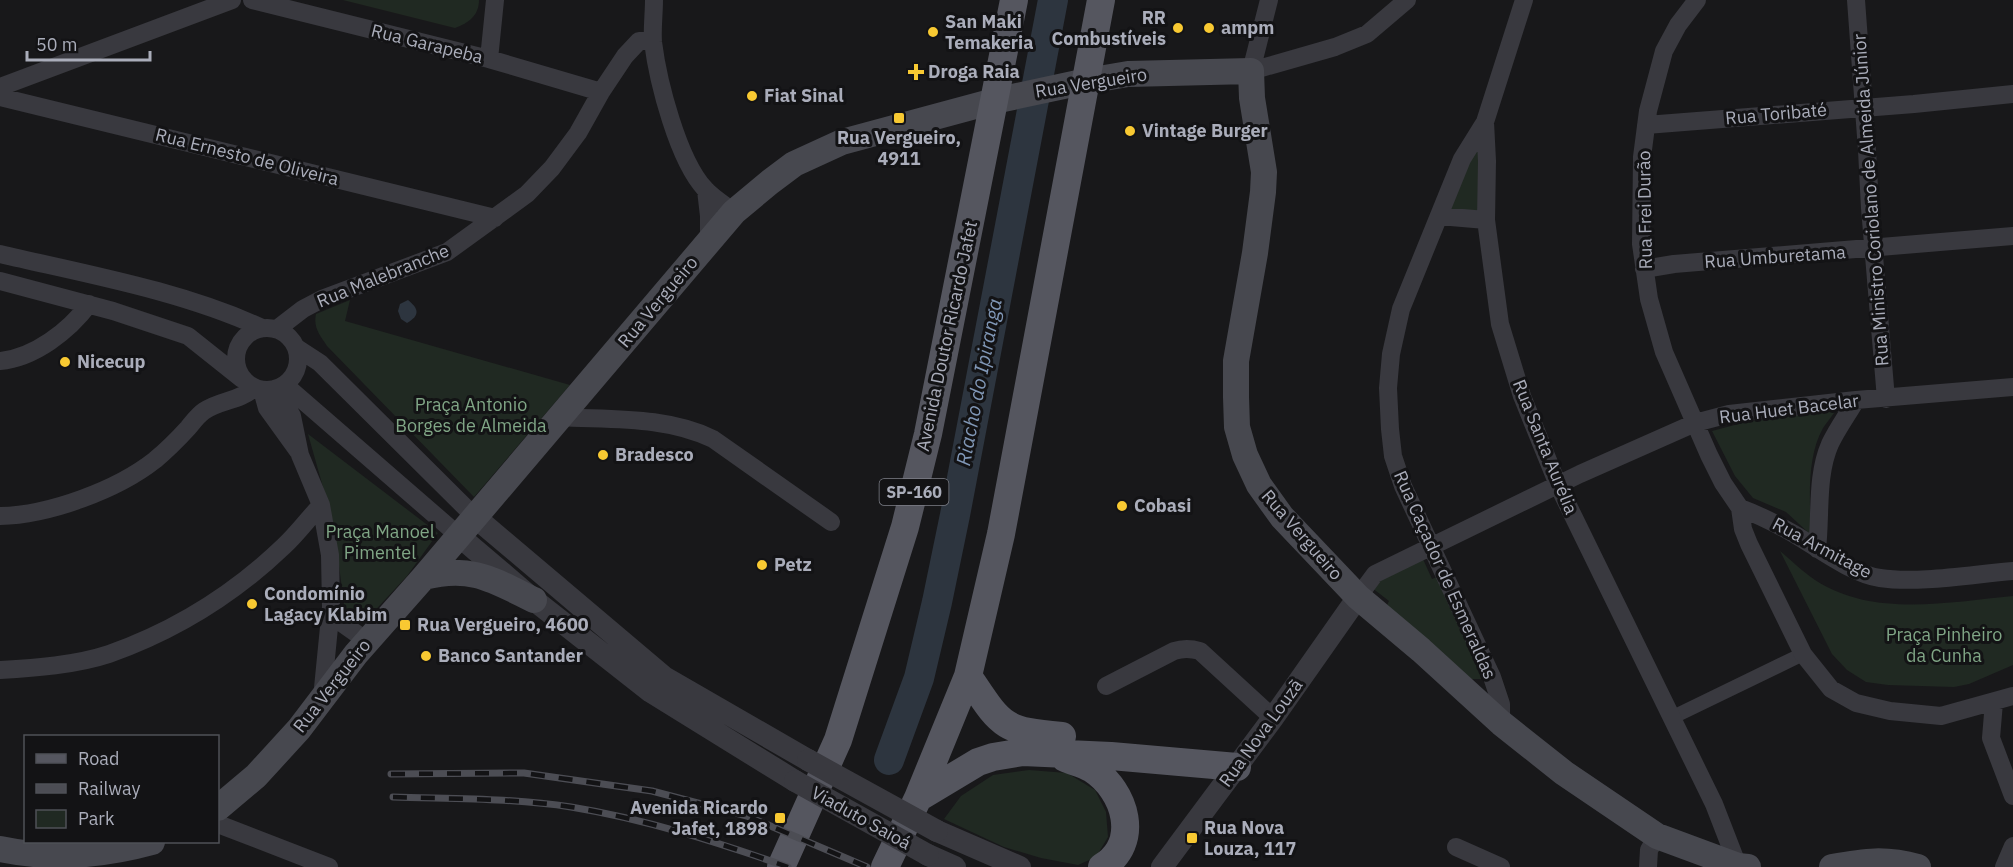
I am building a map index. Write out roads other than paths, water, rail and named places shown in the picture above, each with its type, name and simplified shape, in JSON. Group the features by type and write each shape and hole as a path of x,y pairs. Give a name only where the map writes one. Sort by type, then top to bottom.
{"main road":[{"name":"Avenida Doutor Ricardo Jafet","path":"781,867 838,740 905,527 1004,99 1014,0"},
{"path":"885,867 918,798 968,675 1000,534 1075,84 1101,0"},
{"name":"Rua Vergueiro","path":"219,807 256,776 283,748 367,641 734,212 794,164 842,142 1004,99 1075,84 1128,74 1251,71 1252,98 1264,172 1255,253 1236,361 1237,427 1245,455 1259,485 1282,517 1358,597 1501,723 1564,774 1657,836 1738,866 1748,867"},
{"path":"424,577 440,573 473,573 487,577 534,600"},
{"path":"968,675 996,717 1009,727 1022,732 1243,759"},
{"path":"918,798 961,770 985,760 1023,752 1243,759"},
{"path":"1052,753 1092,769 1117,794 1124,810 1127,831 1120,848 1111,861 1102,867"},
{"path":"12,856 84,856 148,843"},
{"path":"1832,867 1868,861 1902,865"}],"street":[{"path":"0,87 232,0"},
{"name":"Rua Garapeba","path":"252,0 489,59 601,92"},
{"path":"489,59 495,0"},
{"path":"654,0 653,41 667,107 678,139 689,168 706,190 734,212"},
{"path":"1251,71 1269,0"},
{"path":"1251,71 1335,47 1367,34 1407,0"},
{"name":"Rua Santa Aurélia","path":"1524,0 1485,122 1487,161 1485,220 1500,324 1522,396 1558,485 1713,804 1738,866"},
{"name":"Rua Frei Durão","path":"1695,423 1664,352 1649,299 1641,244 1642,157 1648,111 1664,51 1678,25 1697,0"},
{"name":"Rua Ministro Coriolano de Almeida Júnior","path":"1856,0 1886,399"},
{"name":"Rua Malebranche","path":"269,329 322,299 447,252 495,219 527,194 552,168 578,133 601,92 639,41 653,41"},
{"name":"Rua Toribaté","path":"1646,125 2013,94"},
{"name":"Rua Ernesto de Oliveira","path":"0,97 495,219"},
{"name":"Rua Caçador de Esmeraldas","path":"1485,122 1462,159 1401,309 1391,354 1388,388 1393,456 1403,486 1492,677 1501,704 1501,723"},
{"path":"706,190 710,241"},
{"path":"1439,216 1485,220"},
{"name":"Rua Umburetama","path":"1644,269 1674,264 2013,236"},
{"path":"0,254 166,295 285,333 297,348 299,356 298,368 293,378 204,411 154,460 119,483 62,506 15,516 0,516"},
{"path":"0,281 88,304 188,336 288,409 292,416 300,455 321,505 330,555 331,607 322,698"},
{"path":"0,361 10,360 39,348 68,328 88,304"},
{"path":"269,329 247,334 238,346 237,369 261,391 467,526"},
{"path":"297,348 320,363 467,526"},
{"name":"Rua Huet Bacelar","path":"1358,597 1375,574 1558,485 1695,423 1729,414 1856,400 2013,387"},
{"path":"1817,549 1821,478 1825,459 1830,443 1856,400"},
{"path":"559,417 656,422 699,432 713,439 831,522"},
{"path":"1695,423 1723,483 1740,508 1743,529 1749,544 1803,654 1831,689 1856,703 1890,711 1941,716 2013,696"},
{"path":"0,670 41,668 107,654 169,629 228,594 284,546 321,505"},
{"name":"Rua Armitage","path":"1740,508 1794,534 1849,567 1878,578 1914,580 2013,571"},
{"name":"Viaduto Saioá","path":"467,526 534,600 651,692 795,781 928,855 955,867"},
{"name":"Viaduto Saioá","path":"467,526 664,677 937,831 1020,867"},
{"name":"Rua Nova Louzã","path":"1162,867 1273,718 1358,597"},
{"path":"331,607 343,624 367,641"},
{"path":"1106,686 1174,651 1191,648 1200,651 1273,718"},
{"path":"1671,718 1803,654"},
{"path":"1994,702 1991,738 2013,796"},
{"path":"219,824 328,867"},
{"path":"1648,867 1649,850 1657,836"},
{"path":"2004,867 2013,846"},
{"path":"1456,847 1501,867"}],"waterway":[{"name":"Riacho do Ipiranga","path":"889,760 919,678 937,602 1053,0"}],"railway":[{"path":"391,774 524,773 652,791 747,816 867,867"},
{"path":"393,797 505,800 571,807 681,832 788,867"}],"place":[{"name":"RR Combustíveis","path":"1178,28"},
{"name":"ampm","path":"1209,28"},
{"name":"San Maki Temakeria","path":"933,32"},
{"name":"Droga Raia","path":"916,72"},
{"name":"Fiat Sinal","path":"752,96"},
{"name":"Rua Vergueiro, 4911","path":"899,118"},
{"name":"Vintage Burger","path":"1130,131"},
{"name":"Nicecup","path":"65,362"},
{"name":"Bradesco","path":"603,455"},
{"name":"Cobasi","path":"1122,506"},
{"name":"Petz","path":"762,565"},
{"name":"Condomínio Lagacy Klabim","path":"252,604"},
{"name":"Rua Vergueiro, 4600","path":"405,625"},
{"name":"Banco Santander","path":"426,656"},
{"name":"Avenida Ricardo Jafet, 1898","path":"780,818"},
{"name":"Rua Nova Louza, 117","path":"1192,838"}],"park label":[{"name":"Praça Antonio Borges de Almeida","path":"471,415"},
{"name":"Praça Manoel Pimentel","path":"380,542"},
{"name":"Praça Pinheiro da Cunha","path":"1944,645"}]}
